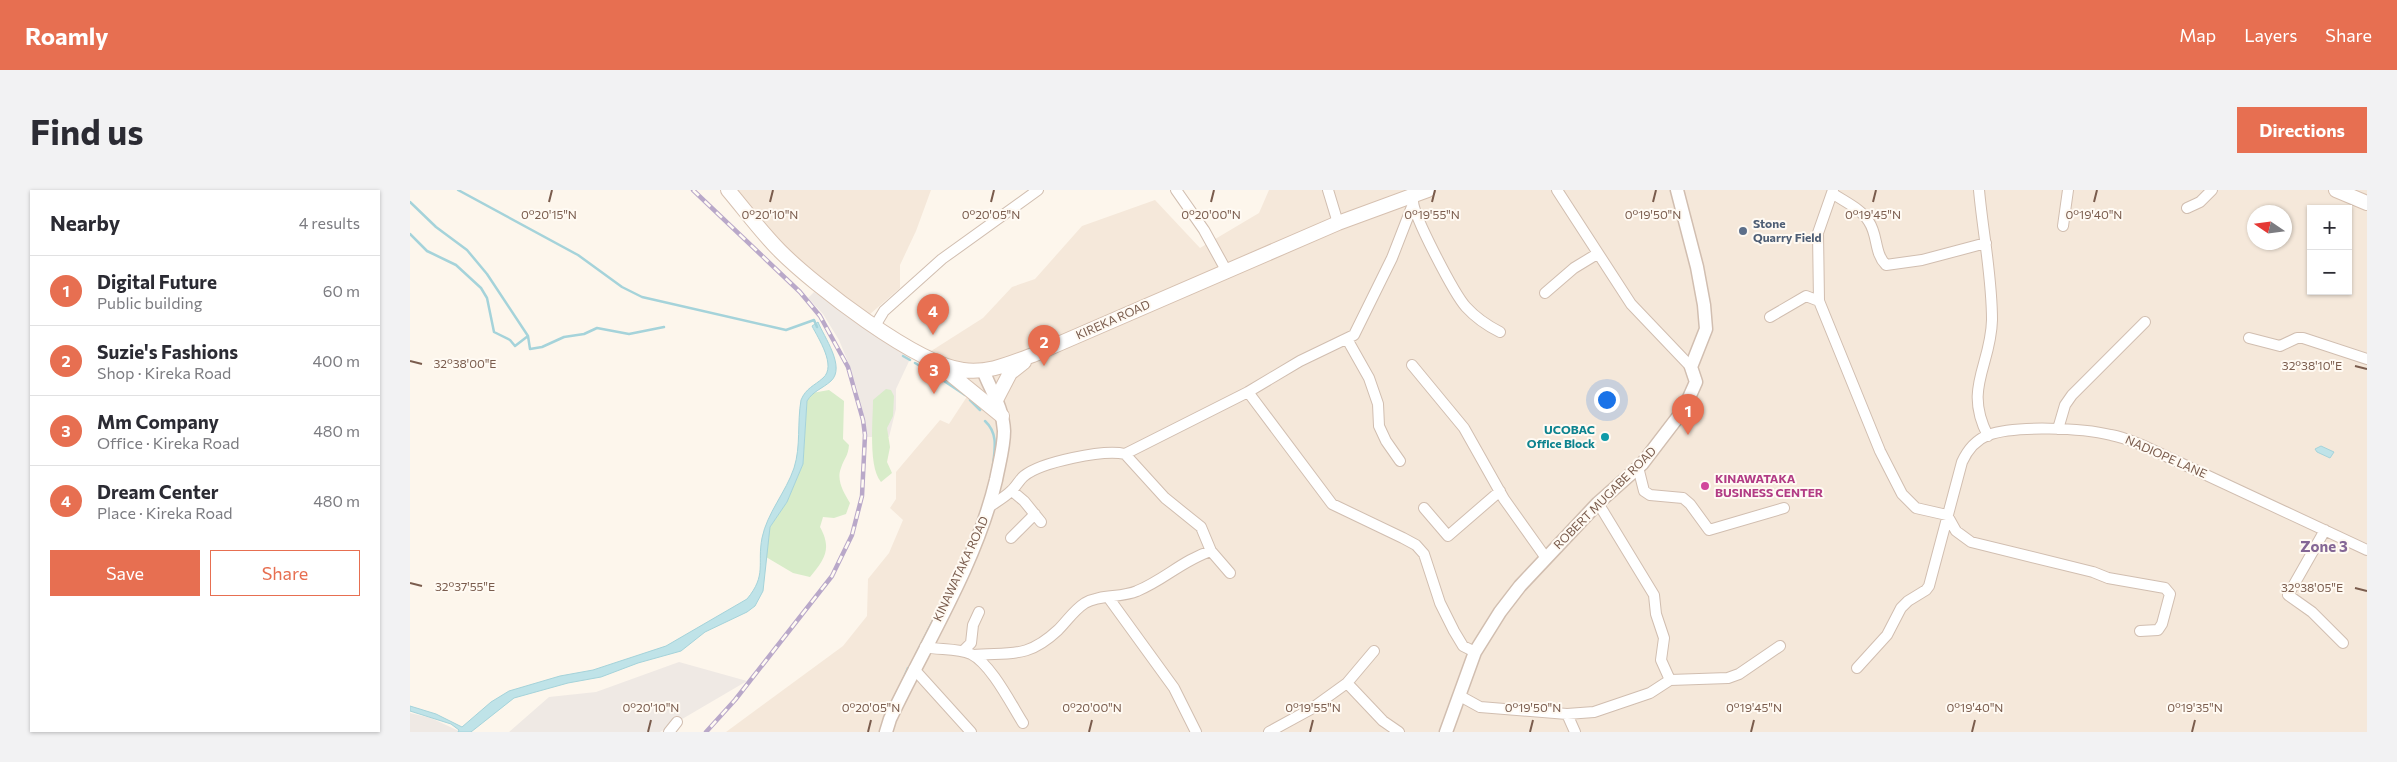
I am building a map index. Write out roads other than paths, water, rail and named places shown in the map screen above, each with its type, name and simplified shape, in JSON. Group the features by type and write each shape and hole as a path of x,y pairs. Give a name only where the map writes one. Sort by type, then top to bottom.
{"main road":[{"name":"KIREKA ROAD","path":"728,190 780,251 813,281 875,326 931,360 964,371 983,370 1033,355 1338,223 1418,196"},
{"path":"2336,190 2367,203"},
{"path":"997,398 1010,373 1033,355"},
{"path":"931,360 952,374 1002,416"}],"street":[{"path":"875,326 884,311 942,259 1038,190"},
{"path":"1176,190 1204,230 1226,270"},
{"path":"1328,190 1338,223"},
{"path":"1557,190 1631,304 1691,367"},
{"name":"ROBERT MUGABE ROAD","path":"1446,732 1475,652 1520,586 1598,503 1638,467 1684,409 1696,382 1691,367 1706,330 1704,305 1697,267 1677,190"},
{"path":"1979,190 1990,273 1992,322 1978,386 1977,402 1981,421 1988,436"},
{"path":"2063,226 2068,190"},
{"path":"2187,208 2200,202 2212,190"},
{"path":"1986,243 1922,260 1886,265 1880,260 1870,222 1832,191 1818,233 1819,301 1880,451 1902,494 1916,508 1947,515 1956,531 1970,542 2093,572 2108,578 2165,588 2170,594 2162,624 2158,630 2140,631"},
{"path":"1418,196 1420,224 1459,298 1480,320 1500,332"},
{"path":"989,507 1012,491 1024,476 1047,465 1108,453 1125,454 1248,392 1300,361 1354,335 1392,258 1418,196"},
{"path":"1545,293 1574,268 1598,254"},
{"path":"1770,317 1806,296 1819,301"},
{"path":"2058,429 2064,405 2072,395 2145,322"},
{"path":"2250,338 2280,346 2297,338 2303,338 2367,359"},
{"path":"1346,339 1369,378 1378,404 1379,426 1386,442 1400,461"},
{"path":"1412,365 1464,428 1500,492 1546,558"},
{"name":"KINAWATAKA ROAD","path":"886,732 914,669 966,565 989,507 1002,454 1004,432 997,398 983,370"},
{"path":"1248,392 1332,504 1416,545 1424,554 1440,603 1454,631 1463,646 1475,652"},
{"name":"NADIOPE LANE","path":"1857,668 1887,635 1901,608 1929,586 1965,454 1988,436 2019,431 2058,429 2112,435 2144,446 2367,550"},
{"path":"1125,454 1165,498 1202,527 1211,551 1230,572"},
{"path":"1638,467 1644,491 1650,495 1683,498 1690,504 1709,530 1784,508"},
{"path":"1011,538 1038,518 1012,491"},
{"path":"1424,508 1448,536 1500,492"},
{"path":"1598,503 1654,595 1656,614 1664,638 1661,660 1670,680"},
{"path":"2325,530 2288,595 2312,612 2343,643"},
{"path":"925,647 968,653 1028,651 1049,637 1078,608 1093,600 1136,592 1157,582 1192,557 1211,551"},
{"path":"1108,597 1174,688 1196,732"},
{"path":"968,653 973,625 980,612"},
{"path":"1460,696 1480,707 1568,714 1594,712 1623,704 1650,693 1670,680 1728,678 1740,674 1780,646"},
{"path":"1269,732 1311,709 1347,683 1374,651"},
{"path":"968,653 991,674 1023,723"},
{"path":"914,669 971,732"},
{"path":"1347,683 1382,721 1399,732"},
{"path":"1568,714 1575,732"},
{"path":"669,732 677,722"}],"water":[{"path":"818,322 835,360 835,375 831,381 815,392 807,401 803,464 787,502 770,527 763,591 755,606 747,612 705,632 681,651 638,663 601,677 568,683 514,698 471,732 458,732 459,730 451,724 410,711 410,706 436,714 462,727 491,702 509,691 560,676 593,670 666,646 747,599 753,591 759,576 764,529 794,468 801,400 808,390 827,373 828,366 825,352 812,326"},
{"path":"2321,446 2334,452 2330,458 2317,452 2315,449"}],"waterway":[{"path":"458,190 578,255 622,287 642,297 786,330 814,320 817,327"},
{"path":"410,202 436,227 467,250 487,274 528,336 530,349 542,347 564,337 584,334 597,328 629,334 664,327"},
{"path":"410,234 427,251 456,265 481,288 487,298 494,332 510,340 515,346 528,336"},
{"path":"903,356 910,360"},
{"path":"915,363 925,369"},
{"path":"929,371 965,395"},
{"path":"970,400 980,410"},
{"path":"985,421 994,436 993,465"},
{"path":"916,654 947,593"},
{"path":"903,680 908,668"}],"railway":[{"path":"693,190 800,292 820,316 848,367 863,420 865,435 862,496 852,535 832,576 735,700 706,732"}],"place":[{"name":"Stone Quarry Field","path":"1743,231"},
{"name":"Dream Center","path":"933,335"},
{"name":"Suzie's Fashions","path":"1044,366"},
{"name":"Mm Company","path":"934,394"},
{"name":"Digital Future","path":"1688,435"},
{"name":"UCOBAC Office Block","path":"1605,437"},
{"name":"KINAWATAKA BUSINESS CENTER","path":"1705,486"}],"district":[{"name":"Zone 3","path":"2324,547"}]}
